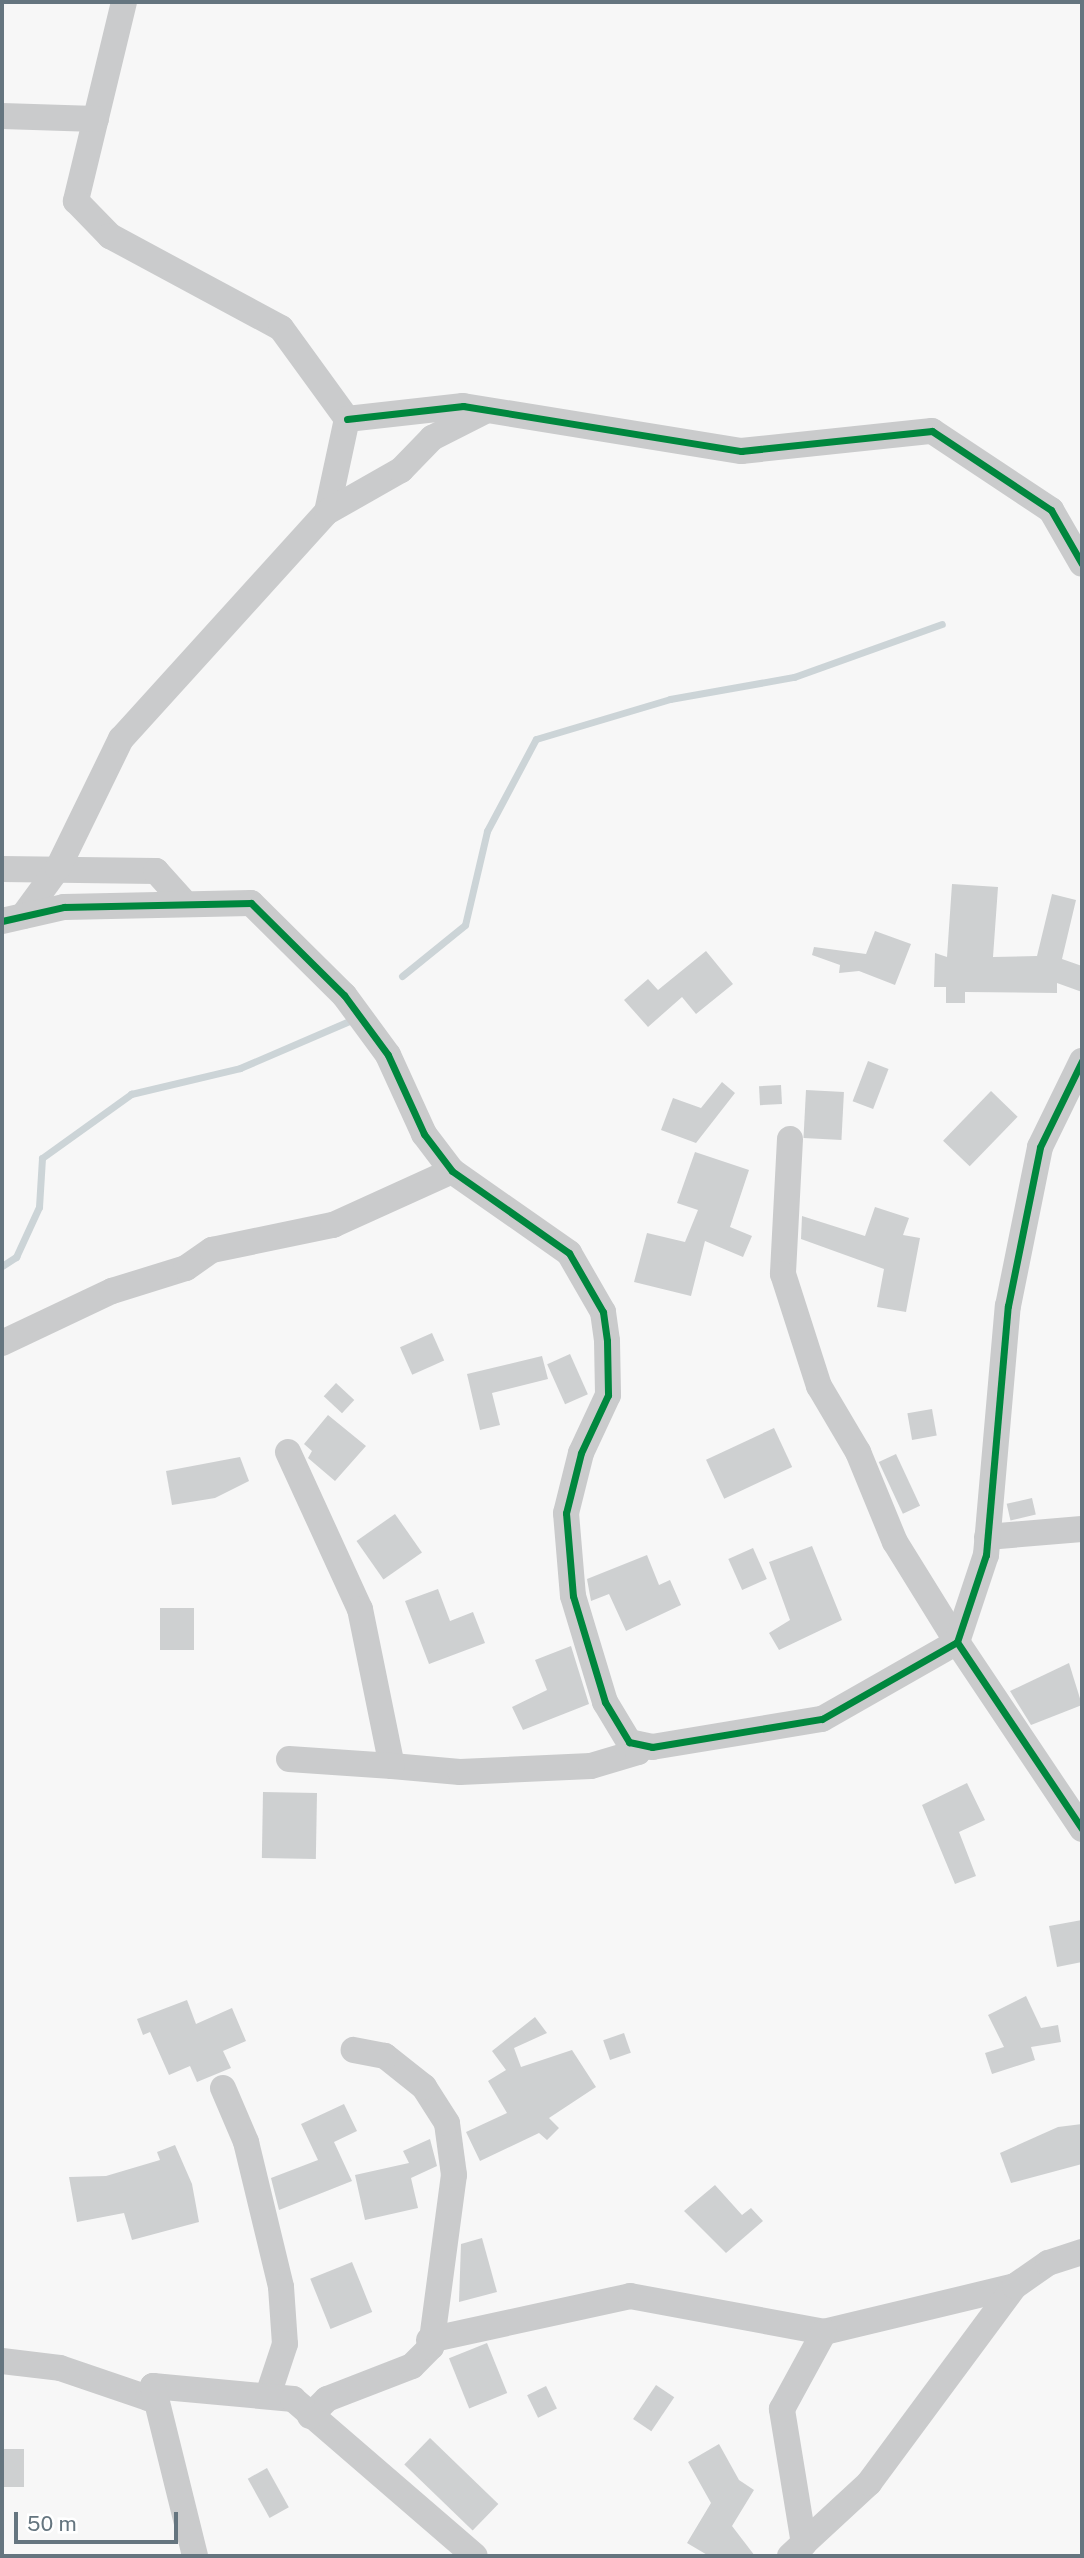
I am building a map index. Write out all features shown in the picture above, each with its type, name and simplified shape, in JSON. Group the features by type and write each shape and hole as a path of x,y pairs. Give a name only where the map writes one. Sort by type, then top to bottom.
{"street":[{"path":"124,2 76,201 110,236 281,328 347,419 327,512"},
{"path":"2,116 96,118"},
{"path":"347,419 463,406 483,412 741,451 932,431 1051,510 1082,564"},
{"path":"12,918 58,868 121,739 327,512 401,470 432,438 483,412"},
{"path":"2,869 156,871 182,900"},
{"path":"12,918 64,907 182,900 251,903 344,995 388,1055 424,1134 453,1171 569,1253 603,1312 608,1395 580,1453 566,1513 573,1596 605,1702 615,1724 637,1745 638,1752 591,1766 460,1772 289,1759"},
{"path":"637,1745 822,1719 957,1642 987,1537 1011,1293 1040,1147 1082,1060"},
{"path":"790,1139 783,1274 815,1373 858,1452 895,1542 957,1642 1082,1829"},
{"path":"2,1343 112,1291 186,1268 212,1250 333,1225 453,1171"},
{"path":"288,1451 360,1609 391,1766"},
{"path":"987,1537 1082,1529"},
{"path":"310,2416 327,2399 412,2366 431,2347 429,2340 454,2175 447,2123 424,2087 385,2056 354,2050"},
{"path":"223,2088 246,2142 281,2287 285,2344 270,2392"},
{"path":"797,2550 869,2483 1016,2286 1048,2263 1082,2252"},
{"path":"429,2340 630,2296 824,2332 1016,2286"},
{"path":"797,2550 782,2409 824,2332"},
{"path":"2,2361 60,2368 148,2398 153,2386"},
{"path":"153,2386 233,2396 270,2392 293,2399 475,2556"},
{"path":"153,2386 195,2556"}],"building":[{"path":"952,884 998,887 993,957 1037,956 1052,894 1076,900 1062,959 1082,966 1082,992 1057,983 1057,993 965,992 965,1003 946,1003 946,987 934,987 935,953 947,957"},
{"path":"875,931 911,944 895,985 859,971 839,973 840,965 812,955 814,947 866,954"},
{"path":"706,951 733,984 696,1014 682,997 648,1027 624,1000 648,979 658,990"},
{"path":"868,1061 889,1069 873,1109 853,1101"},
{"path":"722,1082 735,1093 696,1143 661,1130 673,1098 701,1108"},
{"path":"781,1085 782,1104 760,1105 759,1086"},
{"path":"806,1090 844,1092 841,1140 803,1138"},
{"path":"991,1091 1018,1117 970,1166 943,1141"},
{"path":"695,1152 749,1170 730,1227 752,1236 743,1257 705,1241 691,1296 634,1282 647,1233 685,1242 698,1210 677,1203"},
{"path":"875,1207 909,1218 903,1235 920,1238 906,1312 877,1307 884,1269 801,1239 802,1216 865,1236"},
{"path":"432,1333 444,1360 412,1375 400,1347"},
{"path":"570,1354 588,1394 565,1404 547,1364"},
{"path":"542,1356 548,1379 492,1393 500,1425 480,1430 467,1374"},
{"path":"336,1383 354,1400 342,1413 324,1396"},
{"path":"932,1409 937,1436 912,1440 907,1413"},
{"path":"328,1415 366,1446 335,1481 308,1458 312,1451 304,1444"},
{"path":"774,1428 792,1467 724,1499 706,1460"},
{"path":"896,1454 920,1506 903,1514 879,1462"},
{"path":"240,1457 249,1481 215,1498 172,1505 166,1471"},
{"path":"1032,1498 1036,1515 1010,1520 1007,1504"},
{"path":"395,1514 422,1553 383,1579 356,1541"},
{"path":"812,1546 842,1620 779,1650 769,1633 790,1620 769,1562"},
{"path":"753,1548 767,1579 742,1590 728,1559"},
{"path":"647,1555 659,1585 670,1580 681,1605 626,1631 609,1594 591,1601 587,1579"},
{"path":"438,1589 450,1621 473,1612 485,1643 429,1664 405,1601"},
{"path":"160,1608 194,1608 194,1650 160,1650"},
{"path":"571,1646 589,1704 523,1730 512,1707 547,1690 535,1660"},
{"path":"1069,1663 1082,1705 1031,1725 1010,1691"},
{"path":"967,1783 985,1820 959,1832 976,1876 955,1884 922,1805"},
{"path":"263,1792 317,1793 316,1859 262,1858"},
{"path":"1082,1920 1082,1962 1057,1967 1049,1926"},
{"path":"1026,1996 1041,2028 1058,2025 1061,2042 1031,2047 1035,2060 992,2074 985,2053 1004,2047 988,2015"},
{"path":"187,2000 196,2024 232,2008 246,2041 223,2051 231,2068 197,2082 190,2066 169,2075 150,2032 143,2035 137,2019"},
{"path":"535,2017 547,2033 514,2048 521,2067 572,2050 596,2087 549,2118 559,2128 547,2140 539,2133 480,2161 466,2132 507,2113 488,2081 506,2070 492,2051"},
{"path":"624,2033 631,2053 610,2060 603,2040"},
{"path":"344,2104 357,2131 334,2142 352,2181 279,2210 271,2178 318,2160 301,2124"},
{"path":"1082,2124 1082,2164 1011,2183 1000,2153 1058,2127"},
{"path":"430,2139 437,2166 411,2178 418,2208 365,2220 355,2175 409,2163 403,2151"},
{"path":"175,2145 192,2184 199,2222 132,2240 124,2213 77,2222 69,2177 106,2176 160,2160 157,2152"},
{"path":"715,2185 742,2215 751,2208 763,2221 726,2253 684,2211"},
{"path":"482,2238 497,2292 459,2302 461,2244"},
{"path":"352,2262 372,2312 331,2329 310,2279"},
{"path":"487,2343 507,2393 469,2408 449,2358"},
{"path":"656,2385 674,2397 651,2431 633,2419"},
{"path":"546,2386 557,2408 538,2418 527,2395"},
{"path":"430,2438 498,2504 473,2531 404,2465"},
{"path":"719,2444 739,2480 754,2490 732,2526 755,2556 709,2556 687,2543 711,2503 688,2462"},
{"path":"2,2449 24,2449 24,2487 2,2487"},
{"path":"267,2468 289,2507 270,2518 248,2479"}],"waterway":[{"path":"402,976 465,925 487,831 536,739 670,699 794,677 942,624"},
{"path":"2,1266 16,1257 39,1207 42,1158 131,1094 240,1068 356,1018"}],"cycle path":[{"path":"347,419 463,406 741,451 932,431 1051,510 1082,564"},
{"path":"2,921 64,907 251,903 344,995 388,1055 424,1134 452,1171 569,1253 603,1312 607,1341 608,1395 581,1453 566,1513 573,1596 605,1702 629,1742 652,1747 822,1719 957,1642 1082,1829"},
{"path":"957,1642 986,1555 1008,1306 1040,1147 1082,1061"}]}
